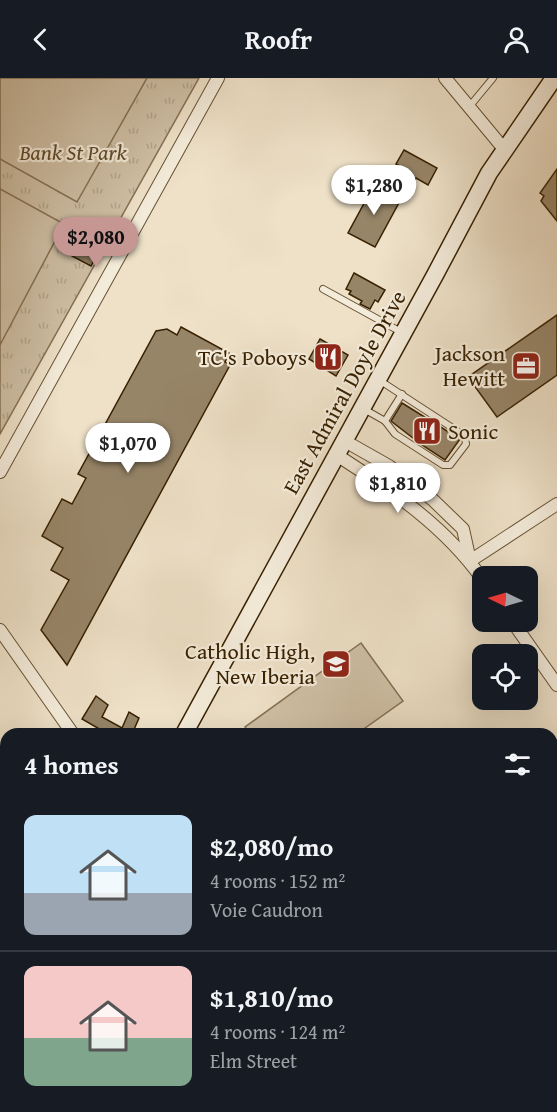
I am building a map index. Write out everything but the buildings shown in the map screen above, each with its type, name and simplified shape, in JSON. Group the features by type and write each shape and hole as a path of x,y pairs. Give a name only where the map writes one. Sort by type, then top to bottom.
{"main road":[{"name":"East Admiral Doyle Drive","path":"187,728 403,333 465,214 504,148 554,78"}],"street":[{"path":"0,472 218,78"},
{"path":"445,78 504,148"},
{"path":"339,447 389,466 433,500 463,529 470,561"},
{"path":"339,447 385,486 418,510 473,566"},
{"path":"470,561 557,504"},
{"path":"0,630 69,728"},
{"path":"520,632 557,685"}],"lane":[{"path":"469,106 491,80 483,78"},
{"path":"323,289 403,333"},
{"path":"361,407 385,421 395,434 443,465 450,465 466,444 465,436 377,379"},
{"path":"385,421 402,394"}],"green space":[{"name":"Bank St Park","path":"0,78 199,78 0,434"},
{"path":"0,78 147,78 77,202 0,159"},
{"path":"0,189 64,224 0,345"},
{"path":"361,643 403,701 365,728 245,727"}],"place":[{"name":"TC's Poboys","path":"328,357"},
{"name":"Jackson Hewitt","path":"526,366"},
{"name":"Sonic","path":"427,431"},
{"name":"Catholic High, New Iberia","path":"336,664"}]}
